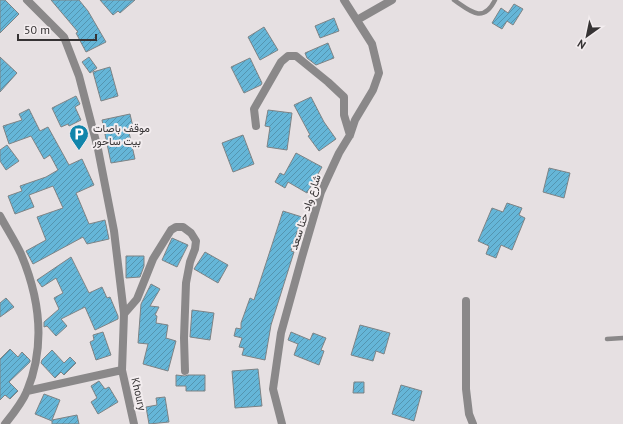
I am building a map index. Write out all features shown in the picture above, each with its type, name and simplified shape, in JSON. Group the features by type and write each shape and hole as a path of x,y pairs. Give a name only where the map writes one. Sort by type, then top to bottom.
{"street":[{"name":"Khoury","path":"27,0 64,37 79,76 98,149 113,224 124,314 122,370 134,424"},
{"name":"شارع واد حنا سعد","path":"282,424 273,389 281,333 321,192 339,152 350,135 355,120 374,90 379,73 372,44 344,0"},
{"path":"357,20 392,0"},
{"path":"256,126 254,109 281,62 288,56 296,56 344,97 344,115 350,135"},
{"path":"0,216 20,253 30,279 37,303 39,341 36,363 27,391 5,424"},
{"path":"124,314 137,299 153,259 170,230 176,227 183,227 191,233 196,241 186,283 184,338 185,372"},
{"path":"466,301 466,389 469,414 473,424"},
{"path":"27,391 122,370"}],"lane":[{"path":"454,0 471,12 479,15 487,12 495,0"},
{"path":"607,339 618,340 623,338"}],"building":[{"path":"0,0 5,0 19,14 0,33"},
{"path":"51,0 79,0 88,11 106,42 86,52 76,33 78,32"},
{"path":"100,0 135,0 120,13 118,11 113,15"},
{"path":"514,4 523,9 513,25 507,21 502,29 492,23 501,8 508,13"},
{"path":"334,18 339,31 320,38 315,26"},
{"path":"264,27 278,50 260,60 248,37"},
{"path":"328,43 334,58 316,65 307,58 305,53"},
{"path":"0,57 17,73 0,92"},
{"path":"89,57 97,68 90,73 82,62"},
{"path":"250,58 262,83 261,85 244,93 231,67"},
{"path":"110,67 118,96 101,101 93,72"},
{"path":"76,96 80,104 75,107 81,120 69,126 68,124 61,127 52,108"},
{"path":"311,97 324,122 336,139 319,151 308,136 310,135 294,105"},
{"path":"29,109 40,131 48,127 69,165 82,159 94,185 76,193 89,224 105,220 109,239 87,244 83,237 33,264 26,251 46,240 37,217 63,208 53,186 29,195 34,207 15,214 8,196 22,191 20,186 46,177 58,170 50,155 44,159 31,136 9,144 3,126 22,120 19,114"},
{"path":"268,110 292,113 287,150 267,147 270,127 265,126"},
{"path":"130,114 133,127 128,128 135,159 111,163 102,120"},
{"path":"243,135 254,164 233,172 222,143"},
{"path":"7,145 19,161 6,170 0,161 0,150"},
{"path":"296,153 322,167 307,193 288,182 285,188 275,182 280,173 284,175"},
{"path":"549,168 570,173 564,198 543,192"},
{"path":"507,203 522,208 519,215 525,218 512,250 501,245 496,258 486,254 489,246 478,241 492,208 503,212"},
{"path":"283,211 302,217 291,251 294,252 271,325 265,360 242,355 244,348 239,347 242,338 234,336 236,328 241,329 241,323 250,298 254,300"},
{"path":"172,238 188,245 177,267 162,260"},
{"path":"205,252 228,265 218,283 194,269"},
{"path":"126,256 144,256 144,266 140,277 126,278"},
{"path":"71,257 89,293 102,287 107,298 110,297 118,319 95,330 85,307 61,319 67,326 56,336 47,326 44,327 44,322 59,309 54,298 63,293 56,278 42,287 37,280"},
{"path":"151,284 160,289 150,306 159,307 155,315 157,316 156,323 168,325 166,338 176,341 168,371 143,364 148,344 138,343 141,304"},
{"path":"6,298 14,307 0,317 0,303"},
{"path":"192,310 214,313 210,340 190,337"},
{"path":"360,325 390,333 384,354 376,351 373,361 351,355"},
{"path":"103,332 111,355 96,360 90,342 94,340 93,335"},
{"path":"291,332 310,340 313,333 326,338 321,350 324,351 319,365 294,355 298,344 288,340"},
{"path":"10,349 18,357 22,352 30,360 30,362 9,382 18,391 10,399 5,395 0,400 0,359"},
{"path":"52,350 64,363 70,357 76,363 64,375 61,372 55,378 41,363"},
{"path":"258,369 262,406 235,408 232,371"},
{"path":"176,375 205,375 205,391 186,391 186,386 176,386"},
{"path":"99,381 105,389 109,387 118,402 98,414 91,402 97,398 91,386"},
{"path":"354,382 364,382 364,393 353,393"},
{"path":"401,385 422,391 414,421 392,414"},
{"path":"44,394 60,400 52,420 77,415 79,424 52,424 52,421 35,414"},
{"path":"165,397 169,422 149,424 146,407 157,405 156,398"}],"place":[{"name":"موقف باصات بيت ساحور","path":"79,151"}]}
